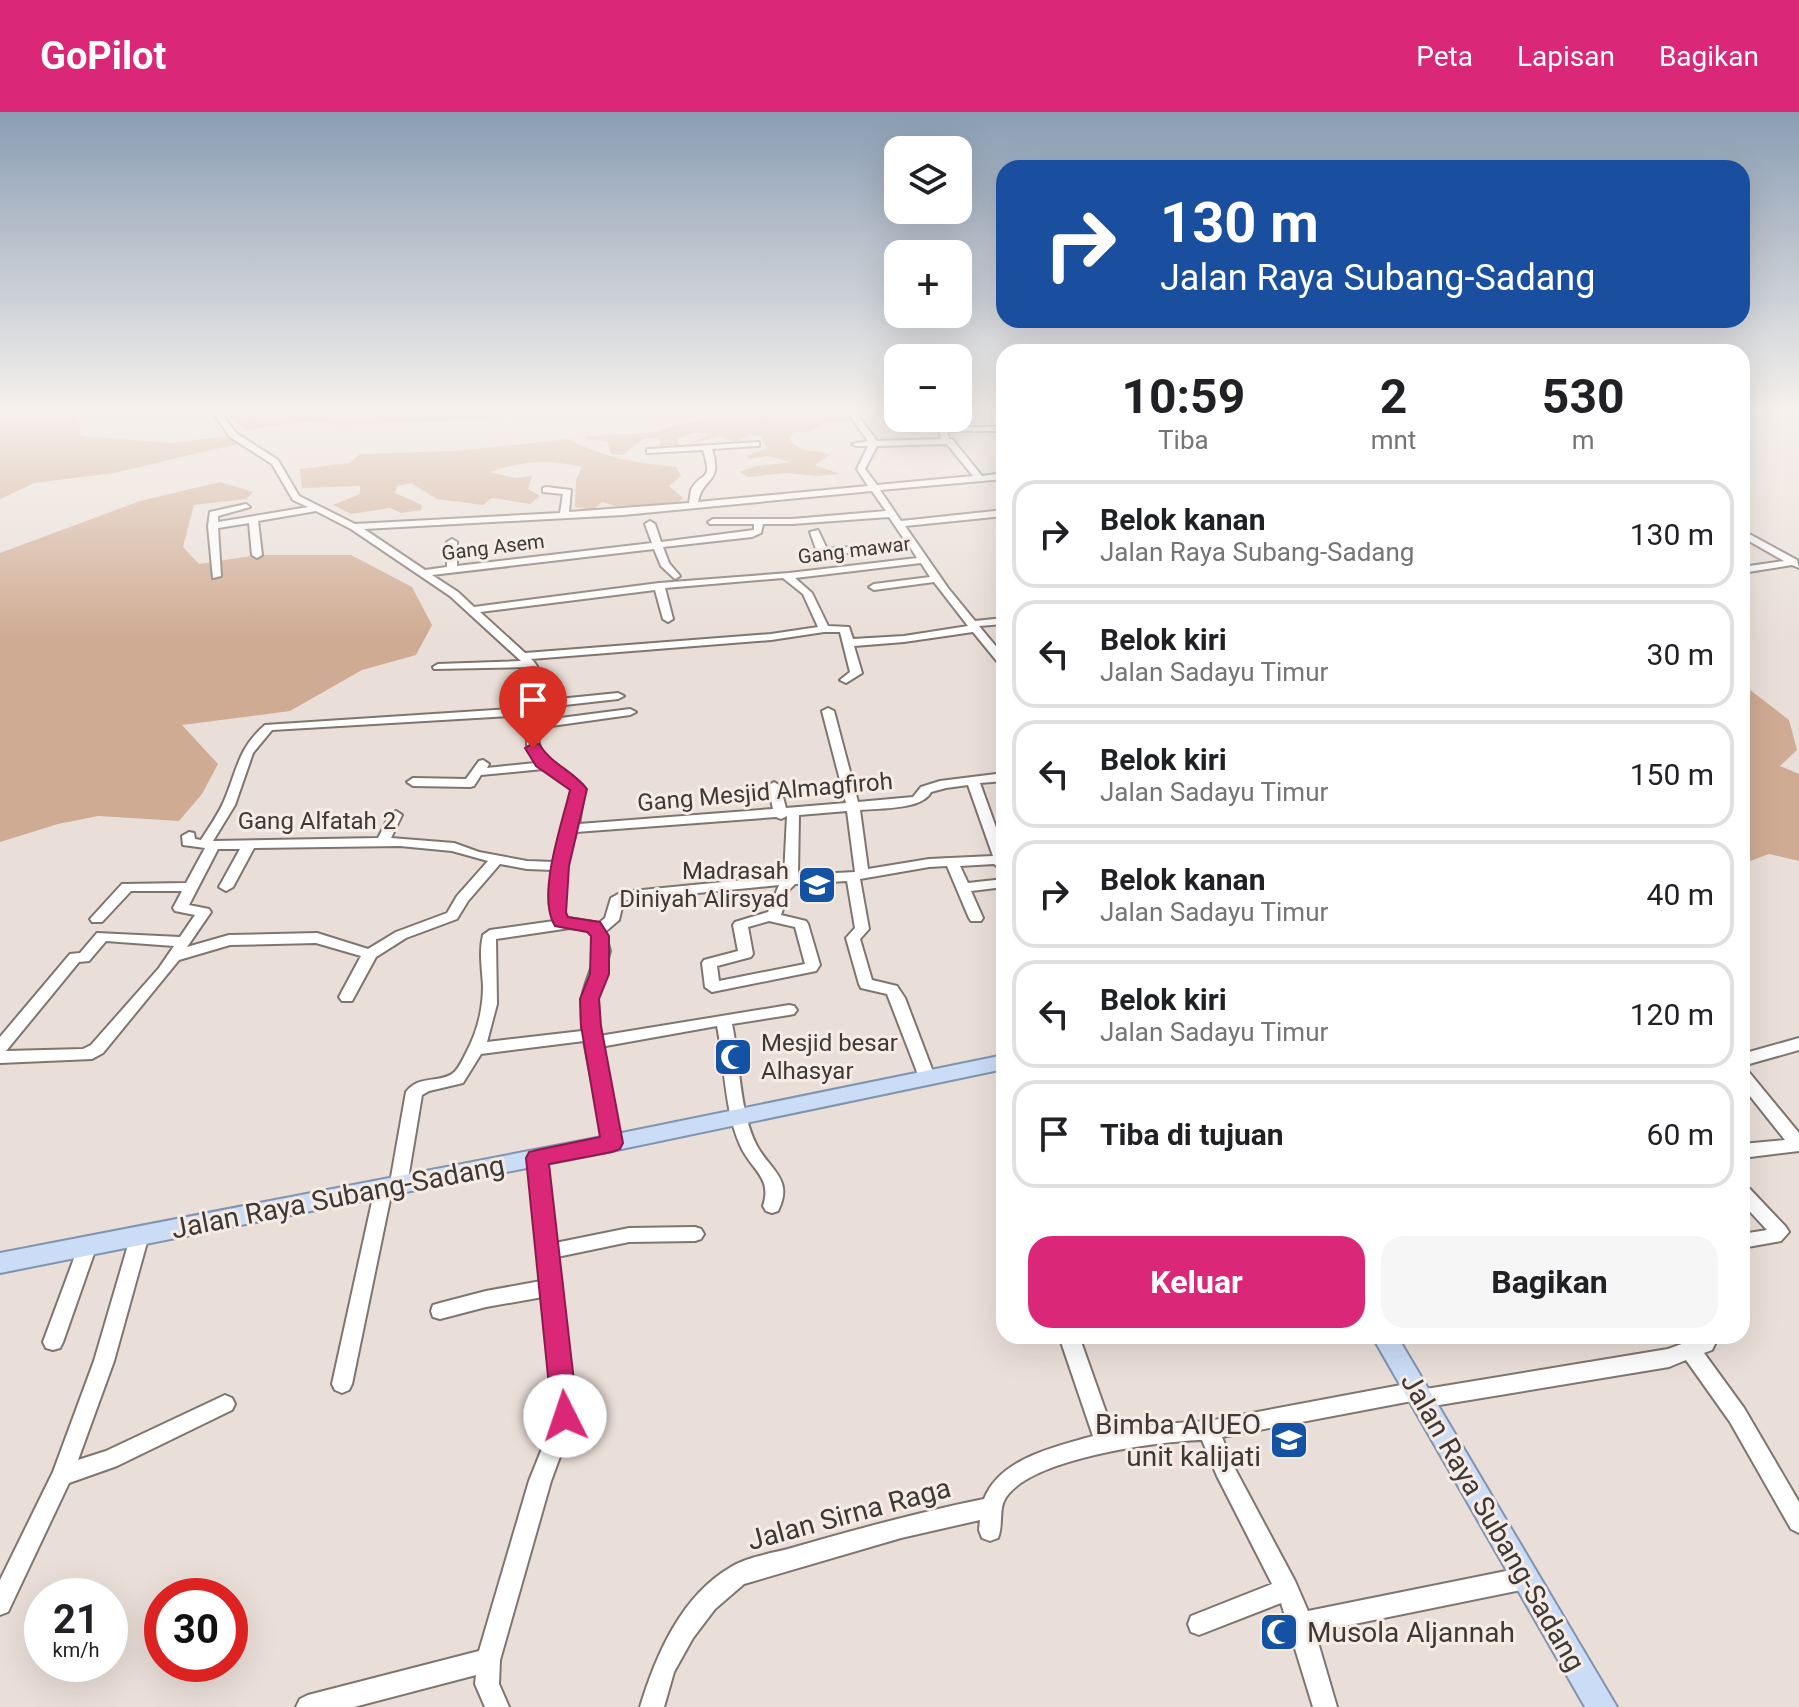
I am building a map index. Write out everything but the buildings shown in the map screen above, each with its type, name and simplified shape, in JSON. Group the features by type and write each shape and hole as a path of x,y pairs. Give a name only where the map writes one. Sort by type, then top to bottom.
{"main road":[{"name":"Jalan Raya Subang-Sadang","path":"0,1263 612,1143 996,1064"},
{"name":"Jalan Raya Subang-Sadang","path":"1389,1344 1526,1578 1596,1706"}],"street":[{"path":"289,487 314,509 354,527 475,610 535,670 533,748 537,757 578,786 579,795 561,866 557,913 558,919 566,924"},
{"path":"693,505 698,487"},
{"path":"354,527 564,515 888,487"},
{"path":"874,489 936,579 996,653"},
{"path":"546,490 568,492 564,515"},
{"path":"216,576 213,514 246,507"},
{"path":"213,526 314,509"},
{"name":"Gang Asem","path":"424,573 752,534 758,531 759,521 792,522 841,515 890,514"},
{"path":"897,524 996,514"},
{"path":"253,520 257,555"},
{"path":"713,522 759,521"},
{"path":"650,524 664,564 675,576"},
{"path":"815,532 825,552 911,544"},
{"path":"1750,538 1796,564"},
{"path":"452,542 452,569"},
{"name":"Gang mawar","path":"475,610 659,586 789,576 922,560"},
{"path":"1750,569 1796,564"},
{"path":"789,576 807,593 824,629"},
{"path":"874,587 936,579"},
{"path":"659,586 668,619"},
{"path":"848,643 904,639 996,622"},
{"path":"438,667 845,629 856,673 846,680"},
{"path":"189,836 188,842 209,844 231,800 242,759 259,735 269,727 533,708 618,696"},
{"path":"828,711 853,807 862,929 853,938 863,980 869,987 892,990 927,1077"},
{"path":"532,725 630,712"},
{"path":"413,782 468,783 473,781 481,768 547,765"},
{"name":"Gang Mesjid Almagfiroh","path":"570,829 646,825 736,815 787,814 917,800 930,787 996,778"},
{"path":"973,780 996,846"},
{"path":"770,917 801,924 813,965 811,968 712,987 710,962 747,953 740,925 770,917 777,911 779,897 791,880 787,814 774,786"},
{"path":"383,841 396,815"},
{"name":"Gang Alfatah 2","path":"191,887 209,844 383,841 454,847 496,860 561,866"},
{"path":"226,887 250,843"},
{"path":"347,997 370,954 401,935 452,916 462,899 496,860"},
{"path":"598,931 612,920 616,901 622,896 858,875 952,862 996,863"},
{"path":"952,862 976,918"},
{"path":"963,888 996,884"},
{"path":"0,1057 50,1057 93,1052 175,956 204,912 180,908 191,887 127,887 97,919"},
{"path":"342,1384 414,1092 425,1086 457,1079 477,1049 490,992 487,956 490,935 566,924 593,926 598,931 600,965 590,999 593,1039 612,1143"},
{"path":"0,1048 75,957 84,958 102,936 184,942"},
{"path":"175,956 229,940 317,938 370,954"},
{"path":"477,1049 593,1039 789,1010"},
{"path":"724,1020 748,1145 774,1180 777,1196 772,1206"},
{"path":"1750,1055 1799,1044"},
{"path":"1750,1085 1799,1145 1750,1150"},
{"path":"497,1707 487,1684 488,1660 540,1481 565,1416 537,1158"},
{"path":"1750,1200 1780,1232 1775,1236 1750,1240"},
{"path":"547,1252 629,1235 695,1234"},
{"path":"0,1604 62,1475 104,1361 140,1235"},
{"path":"53,1342 88,1245"},
{"path":"440,1311 553,1287"},
{"path":"1072,1344 1106,1443"},
{"name":"Jalan Sirna Raga","path":"652,1707 664,1667 685,1630 707,1601 738,1575 901,1527 991,1519 996,1493 1009,1480 1051,1458 1106,1443 1209,1430 1669,1358 1692,1344"},
{"path":"1695,1344 1799,1522"},
{"path":"62,1475 110,1459 225,1404"},
{"path":"1209,1430 1224,1469 1287,1589 1325,1707"},
{"path":"1302,1629 1526,1578"},
{"path":"1199,1624 1287,1589"},
{"path":"308,1707 488,1660"}],"shaded area":[{"path":"0,487 25,487 0,499"},
{"path":"197,487 238,487 253,492 246,499 194,505 183,547 199,564 257,555 351,555 412,587 432,625 416,655 362,670 290,711 182,725 218,764 202,794 179,821 98,816 58,824 0,842 0,553 140,501"},
{"path":"360,487 397,487 395,493 422,505 421,510 401,513 390,508 351,514 333,505 360,494"},
{"path":"418,487 528,487 540,496 530,504 492,498 483,505 437,499"},
{"path":"576,487 671,487 683,498 677,504 615,506 602,502 593,510 575,507"},
{"path":"1750,690 1789,720 1797,750 1780,766 1799,774 1799,861 1769,854 1750,861"}],"place":[{"name":"Madrasah Diniyah Alirsyad","path":"817,885"},
{"name":"Mesjid besar Alhasyar","path":"733,1057"},
{"name":"Bimba AIUEO unit kalijati","path":"1289,1440"},
{"name":"Musola Aljannah","path":"1279,1632"}],"route":[{"path":"533,748 542,762 575,783 579,789 561,866 557,913 561,922 593,926 600,936 599,974 590,999 591,1026 612,1143 537,1158 565,1416"}]}
